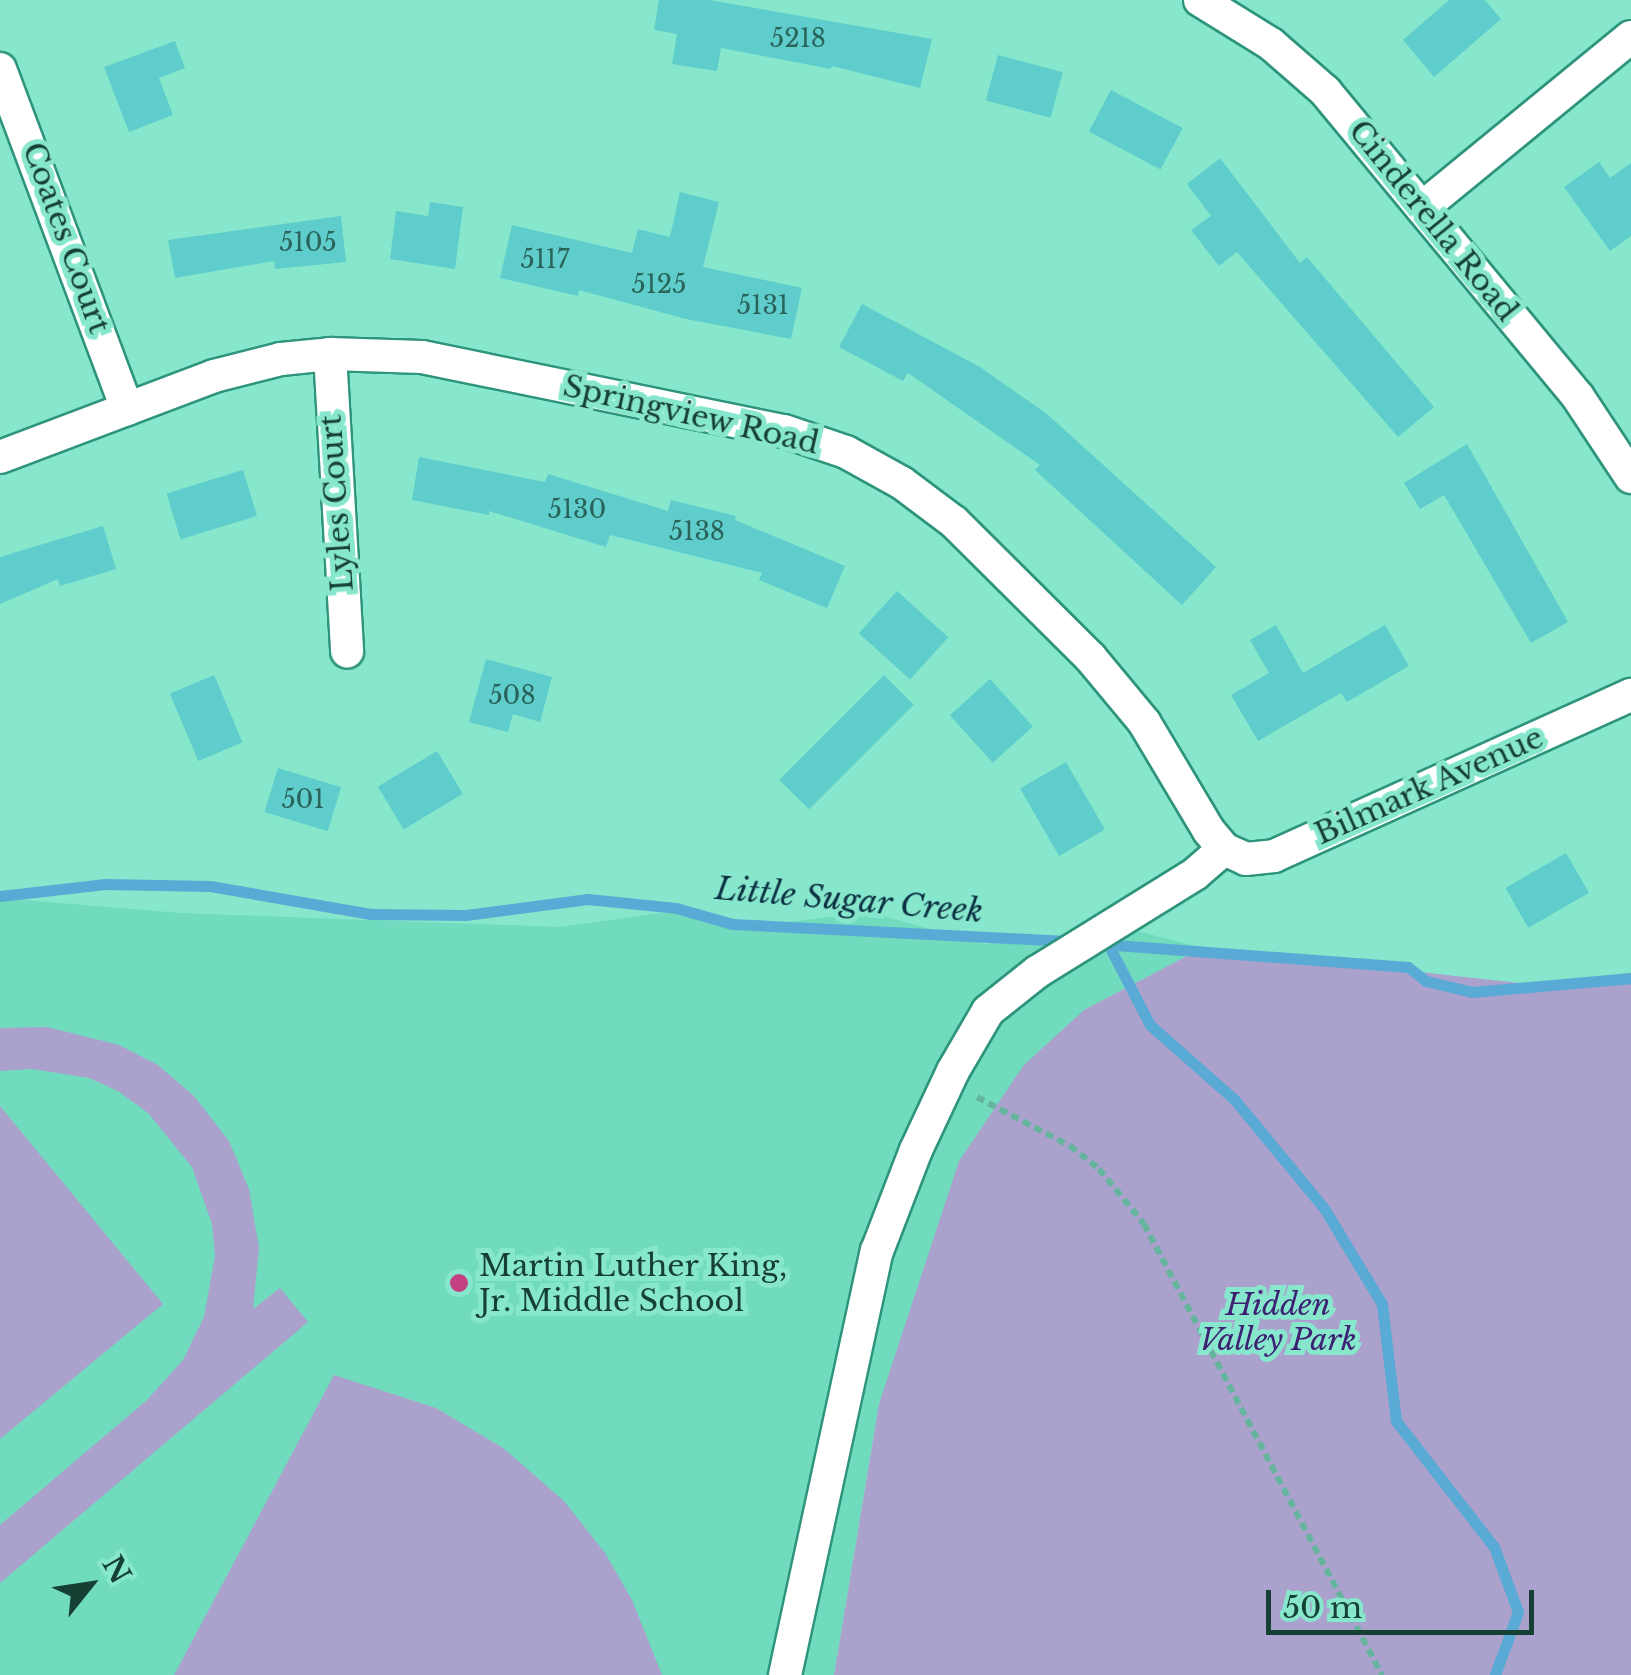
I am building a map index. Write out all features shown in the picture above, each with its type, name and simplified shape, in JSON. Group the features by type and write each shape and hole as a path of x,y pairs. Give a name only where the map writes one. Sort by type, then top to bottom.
{"street":[{"name":"Cinderella Road","path":"1200,0 1271,44 1325,92 1578,397 1631,477"},
{"path":"1422,208 1631,37"},
{"name":"Coates Court","path":"0,69 127,409"},
{"name":"Springview Road","path":"0,457 214,376 281,359 330,354 422,357 784,430 846,452 902,483 954,522 1090,656 1144,722 1224,849"},
{"name":"Lyles Court","path":"330,354 347,652"},
{"name":"Bilmark Avenue","path":"1224,849 1246,859 1274,856 1631,695"},
{"path":"785,1675 876,1251 916,1150 958,1080 988,1011 1036,972 1180,883 1224,849"}],"path":[{"path":"958,1080 1070,1146 1099,1170 1144,1224 1382,1675"}],"shaded area":[{"name":"Martin Luther King, Jr. Middle School","path":"0,898 180,913 560,927 675,911 751,927 868,912 984,944 1130,929 1202,948 1084,1010 879,1404 834,1675 0,1675"}],"green space":[{"name":"Hidden Valley Park","path":"1202,948 1528,984 1631,973 1631,1675 834,1675 879,1404 959,1161 1024,1065 1084,1010"},
{"path":"47,1027 119,1045 158,1065 194,1096 229,1141 249,1189 259,1248 253,1309 280,1288 308,1322 0,1583 0,1525 147,1400 183,1360 204,1317 215,1256 212,1224 192,1167 148,1113 118,1091 89,1078 32,1069 0,1071 0,1028"},
{"path":"0,1106 163,1304 0,1439"},
{"path":"334,1375 436,1408 503,1448 564,1501 605,1553 632,1600 662,1675 174,1675"}],"building":[{"path":"659,0 709,0 932,39 920,88 832,66 831,69 721,48 717,71 672,64 677,34 654,30"},
{"path":"1449,0 1485,0 1501,19 1434,77 1403,40"},
{"path":"175,41 185,68 159,78 173,115 129,132 104,67"},
{"path":"998,55 1063,72 1051,118 986,100"},
{"path":"1111,90 1183,128 1160,170 1089,131"},
{"path":"1220,158 1300,263 1307,257 1434,407 1398,437 1237,252 1219,266 1191,230 1211,216 1187,184"},
{"path":"1599,162 1610,178 1631,163 1631,236 1610,251 1564,187"},
{"path":"680,192 719,202 703,267 802,288 791,339 686,319 579,290 578,296 500,278 512,225 632,253 638,229 670,237"},
{"path":"430,202 463,207 455,269 390,259 396,211 428,216"},
{"path":"341,216 346,262 275,269 274,261 175,278 168,240"},
{"path":"862,304 980,367 1047,414 1216,567 1182,605 1035,470 1040,465 908,373 903,381 839,347"},
{"path":"1467,444 1568,622 1531,643 1444,495 1420,509 1404,483"},
{"path":"419,457 545,482 548,474 668,511 671,500 736,516 735,520 845,566 827,608 759,580 762,573 610,535 606,547 489,511 489,515 412,500"},
{"path":"243,470 257,516 181,539 166,493"},
{"path":"103,526 116,569 60,586 58,579 0,604 0,557"},
{"path":"897,591 948,637 910,680 859,633"},
{"path":"1276,625 1303,673 1385,625 1409,666 1347,702 1341,693 1258,741 1231,695 1269,673 1250,640"},
{"path":"486,659 552,677 540,722 513,714 508,732 469,722"},
{"path":"214,675 243,742 198,761 170,694"},
{"path":"884,675 914,705 809,809 779,780"},
{"path":"990,679 1033,727 993,763 950,715"},
{"path":"437,751 463,794 404,829 378,787"},
{"path":"1066,762 1105,830 1059,856 1020,788"},
{"path":"278,768 341,787 328,831 265,812"},
{"path":"1566,853 1589,893 1528,928 1505,888"}],"waterway":[{"name":"Little Sugar Creek","path":"0,896 105,884 210,886 371,914 466,915 588,899 676,908 732,924 1068,941"},
{"name":"Little Sugar Creek","path":"1102,944 1408,967 1426,981 1472,992 1631,978"},
{"path":"1108,944 1150,1025 1234,1099 1324,1208 1382,1304 1396,1421 1494,1547 1518,1612 1495,1675"}],"place":[{"name":"Martin Luther King, Jr. Middle School","path":"459,1283"}]}
